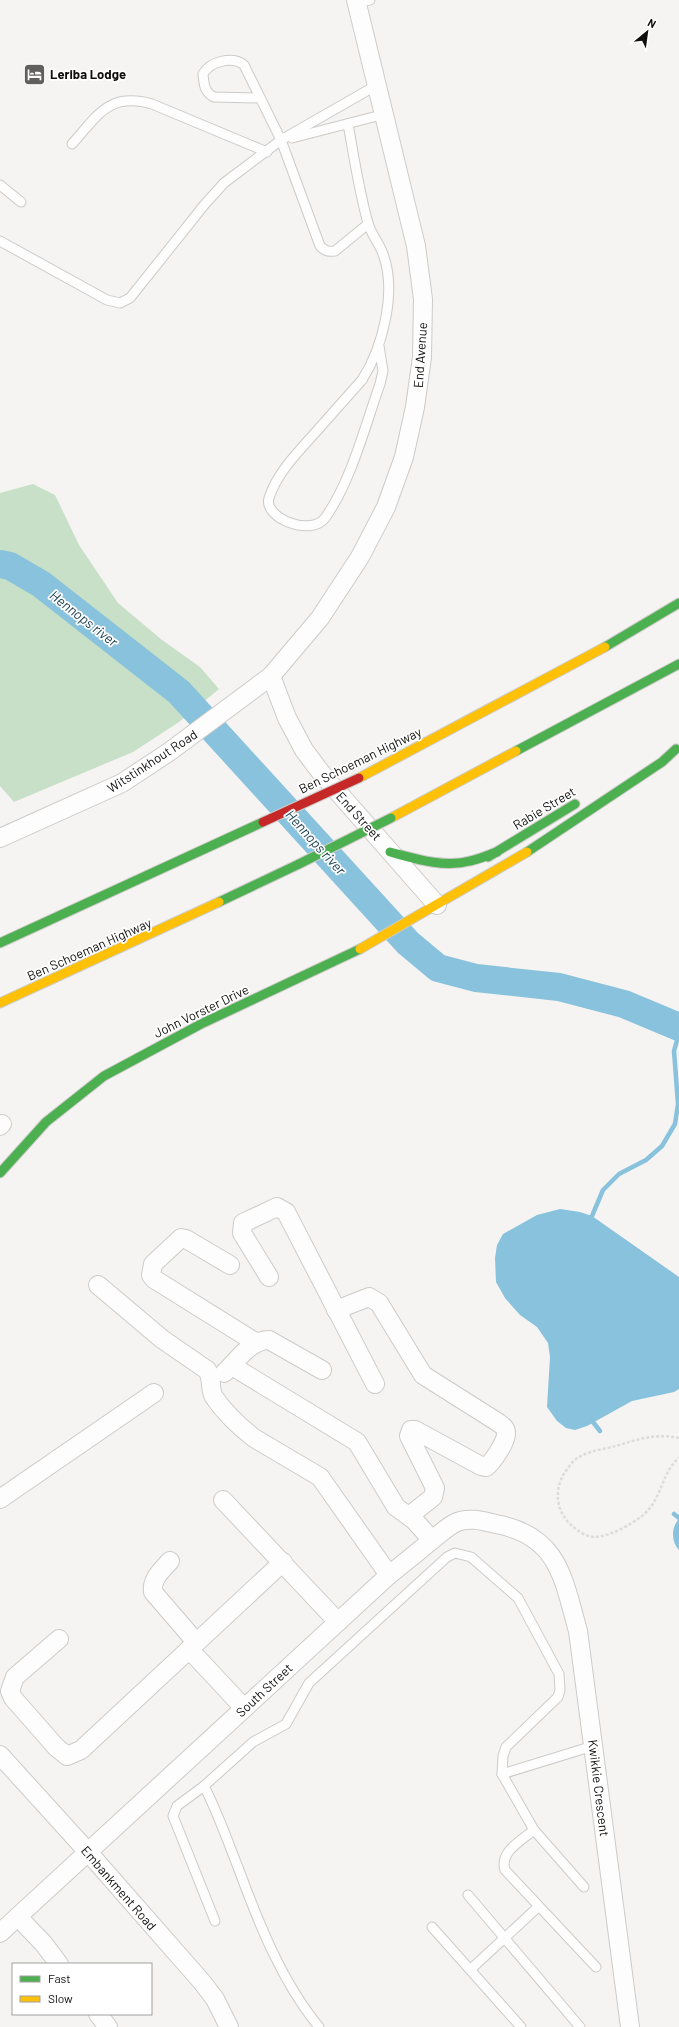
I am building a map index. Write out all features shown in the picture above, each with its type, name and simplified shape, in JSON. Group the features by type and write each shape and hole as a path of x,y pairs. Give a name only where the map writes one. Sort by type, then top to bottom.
{"main road":[{"name":"Ben Schoeman Highway","path":"0,943 359,778 617,641 679,603"},
{"name":"Ben Schoeman Highway","path":"0,1003 156,933 299,864 391,818 679,664"},
{"name":"Rabie Street","path":"629,773 658,754 677,748"},
{"name":"Rabie Street","path":"430,897 546,841 662,762 677,748"},
{"name":"Rabie Street","path":"466,871 582,800"},
{"path":"390,852 428,861 449,864 469,862 497,852"},
{"name":"John Vorster Drive","path":"0,1174 46,1122 74,1098 104,1076 201,1024 372,943 418,916 430,897"},
{"name":"John Vorster Drive","path":"0,1162 42,1117 70,1092 100,1071 130,1053 275,978"}],"street":[{"name":"End Avenue","path":"271,676 320,618 360,557 388,499 404,457 415,407 422,357 422,299 416,246 377,85 361,1"},
{"name":"Witstinkhout Road","path":"0,838 122,783 192,735 271,676"},
{"name":"End Street","path":"271,676 286,718 304,750 322,774 430,897"},
{"path":"269,1277 242,1233 241,1228 243,1223 277,1207 286,1212 375,1384"},
{"path":"230,1265 186,1239 181,1238 153,1264 151,1275 154,1279 255,1342"},
{"path":"98,1285 162,1339 207,1370 214,1396 244,1430 254,1438 320,1477 389,1574"},
{"path":"336,1310 369,1297 375,1300 379,1303 423,1375 499,1423 504,1427 506,1432 506,1438 491,1463 486,1467 481,1466 415,1430 411,1430 409,1436 435,1488 433,1497 409,1516"},
{"path":"212,1384 255,1342 269,1340 322,1370"},
{"path":"232,1366 357,1442 396,1507 409,1516 432,1540"},
{"path":"0,1499 154,1393"},
{"path":"223,1500 338,1622"},
{"name":"South Street","path":"6,1924 88,1852 389,1574 456,1523 476,1520 502,1525 529,1536 542,1544 550,1553"},
{"name":"Kwikkie Crescent","path":"550,1553 559,1569 578,1631 630,2027"},
{"path":"170,1561 154,1581 152,1585 153,1592 192,1646 244,1708"},
{"path":"59,1639 15,1677 10,1691 13,1698 51,1742 67,1756 80,1750 283,1562"},
{"name":"Embankment Road","path":"0,1755 88,1852 202,1982 215,1999 229,2027"},
{"path":"6,1924 43,1943 58,1963"},
{"path":"99,2015 108,2027"}],"lane":[{"path":"260,98 214,97 205,90 203,74 209,66 238,60 244,65 281,140 320,246 323,250 328,252 335,251 368,224"},
{"path":"0,241 108,300 120,303 130,298 205,204 224,184 281,140 377,85"},
{"path":"72,144 101,111 118,102 136,100 152,104 267,152"},
{"path":"281,140 385,114"},
{"path":"348,124 368,224 383,254 388,278 388,304 379,346 370,368 362,380 292,459 275,483 268,500 270,507 283,520 293,525 307,526 323,520 340,493 380,384 383,371 379,346"},
{"path":"0,185 21,202"},
{"path":"216,1922 173,1816 177,1806 204,1786 253,1742 286,1724 309,1683 447,1557 455,1553 471,1557 518,1598 559,1674 560,1690 558,1697 506,1747 502,1756 502,1774 534,1830 584,1887"},
{"path":"502,1774 593,1746"},
{"path":"204,1786 214,1804 244,1885 278,1963 302,2006 316,2026"},
{"path":"534,1830 506,1854 503,1863 505,1870 538,1907 596,1967"},
{"path":"468,1895 580,2027"},
{"path":"471,1969 538,1907"},
{"path":"432,1927 471,1969 521,2027"}],"path":[{"path":"679,1438 649,1436 576,1459 564,1473 559,1484 557,1497 563,1517 572,1526 594,1537 613,1533 643,1516 656,1498 670,1466 679,1458"}],"green space":[{"path":"33,484 55,495 79,545 118,603 162,640 200,667 219,689 179,722 133,752 14,802 0,786 0,493"}],"water":[{"path":"560,1209 580,1212 592,1216 679,1277 679,1389 674,1392 632,1401 587,1426 575,1430 566,1428 557,1421 547,1407 550,1357 548,1343 537,1327 520,1315 505,1298 496,1282 495,1258 497,1245 503,1234 537,1215"},
{"path":"679,1519 679,1550 674,1543 673,1530"}],"waterway":[{"name":"Hennops river","path":"0,564 10,566 41,584 179,692 408,943 438,968 476,978 559,987 624,1004 679,1027"},
{"path":"592,1216 603,1190 619,1174 646,1160 662,1146 675,1124 678,1104 674,1051 679,1033"},
{"path":"593,1422 600,1431"},
{"path":"674,1514 679,1518"}],"traffic: fast":[{"path":"605,647 679,603"},
{"path":"516,751 679,664"},
{"path":"527,852 662,762 676,749"},
{"path":"488,857 575,804"},
{"path":"299,864 391,818"},
{"path":"0,943 263,822"},
{"path":"390,852 430,862 450,864 474,860 497,852"},
{"path":"219,902 299,864"},
{"path":"0,1173 46,1122 104,1076 201,1024 360,949"}],"traffic: slow":[{"path":"359,778 605,647"},
{"path":"391,818 516,751"},
{"path":"360,949 527,852"},
{"path":"0,1003 219,902"}],"traffic: jam":[{"path":"263,822 359,778"}],"place":[{"name":"Leriba Lodge","path":"35,74"}]}
